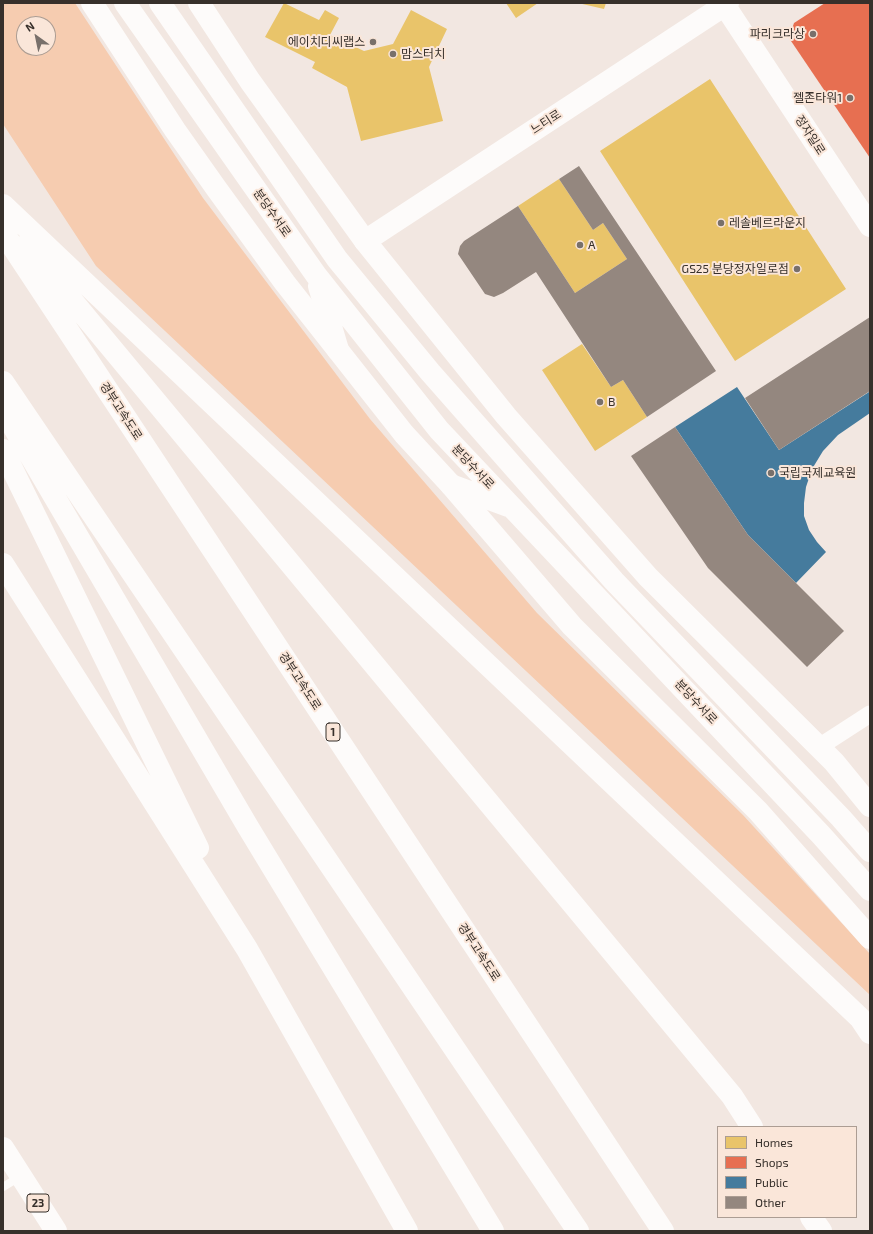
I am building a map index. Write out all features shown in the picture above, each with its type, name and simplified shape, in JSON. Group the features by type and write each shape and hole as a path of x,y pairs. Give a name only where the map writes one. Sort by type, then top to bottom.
{"main road":[{"path":"92,3 175,130 285,283 404,434 451,485 572,626 758,811 870,938"},
{"name":"분당수서로","path":"125,3 316,275 439,430 822,836 870,890"},
{"name":"분당수서로","path":"160,3 337,259 430,372 614,581 842,818 870,851"},
{"path":"199,3 250,81 365,241 506,416 648,577 834,762 870,806"},
{"name":"느티로","path":"365,241 725,4"},
{"name":"정자일로","path":"725,4 867,215"},
{"path":"3,205 860,1018 870,1033"},
{"path":"3,217 727,1090 751,1126"},
{"name":"경부고속도로","path":"3,232 663,1231"},
{"path":"316,275 338,350"},
{"path":"3,382 578,1231"},
{"path":"3,409 248,827 493,1231"},
{"path":"3,450 247,949"},
{"path":"451,485 511,507"},
{"path":"3,564 247,949 407,1231"},
{"name":"23","path":"3,1148 12,1181 56,1231"},
{"path":"812,1218 821,1231"}],"street":[{"path":"819,747 870,714"}],"shaded area":[{"path":"3,3 75,3 203,198 370,419 537,613 743,815 870,954 870,995 96,266 3,124"}],"building: Homes":[{"path":"284,3 319,20 325,10 339,18 330,35 364,51 393,44 411,10 447,29 429,67 443,121 361,141 347,87 312,68 315,62 265,37"},
{"path":"506,3 538,3 516,18"},
{"path":"578,3 606,3 604,9"},
{"path":"710,79 846,289 735,361 600,151"},
{"name":"A","path":"559,179 593,230 603,223 627,259 575,293 518,206"},
{"name":"B","path":"582,344 611,387 623,380 647,417 595,451 542,370"}],"building: Shops":[{"name":"젤존타워1","path":"825,3 870,3 870,158 789,38 794,23"}],"building: Public":[{"path":"737,387 779,450 869,392 870,393 870,413 838,435 823,451 812,469 806,487 804,516 809,530 826,552 796,583 748,535 675,427"}],"building: Other":[{"path":"579,166 716,371 647,417 623,380 611,387 536,272 494,297 485,294 458,254 460,246 464,241 518,206 575,293 627,259 603,223 593,230 559,179"},
{"path":"870,317 870,391 779,450 745,398"},
{"path":"675,427 748,535 844,631 807,667 708,568 631,456"}],"place":[{"name":"파리크라상","path":"813,34"},
{"name":"에이치디씨랩스","path":"373,42"},
{"name":"맘스터치","path":"393,54"},
{"name":"젤존타워1","path":"850,98"},
{"name":"레솔베르라운지","path":"721,223"},
{"name":"A","path":"580,245"},
{"name":"GS25 분당정자일로점","path":"797,269"},
{"name":"B","path":"600,402"},
{"name":"국립국제교육원","path":"771,473"}]}
